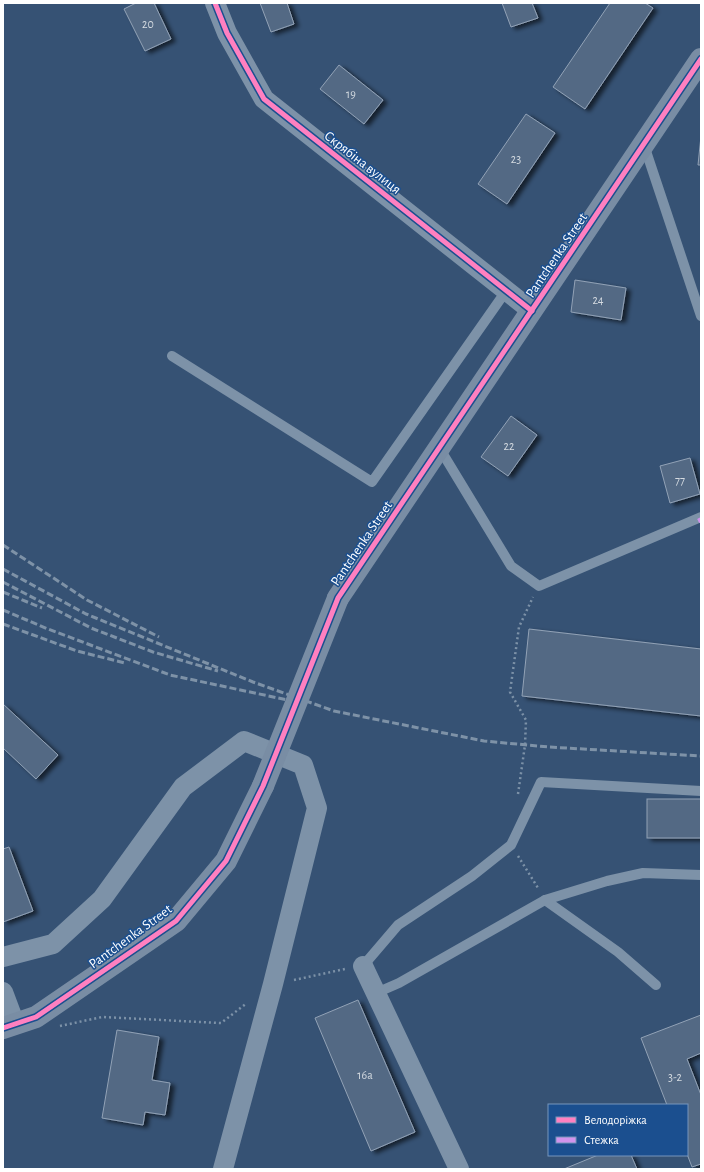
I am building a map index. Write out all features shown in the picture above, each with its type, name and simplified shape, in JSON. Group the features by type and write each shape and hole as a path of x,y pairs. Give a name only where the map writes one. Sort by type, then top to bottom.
{"street":[{"name":"Скрябіна вулиця","path":"215,3 227,33 264,99 532,311"},
{"name":"Pantchenka Street","path":"3,992 9,1026 36,1017 176,921 226,861 262,786 338,598 440,449 701,60"},
{"path":"3,957 53,944 102,899 183,787 244,741 303,765 317,808 273,984 224,1169"},
{"path":"363,966 459,1169"}],"lane":[{"path":"644,145 701,316"},
{"path":"172,356 372,482 506,291"},
{"path":"440,449 511,566 539,586 701,517"},
{"path":"363,966 398,925 472,876 511,845 541,782 701,791"},
{"path":"376,994 399,983 545,900 607,881 643,873 701,875"},
{"path":"545,900 618,952 656,985"}],"path":[{"path":"517,800 525,745 526,720 510,692 519,627 539,586"},
{"path":"511,845 545,900"},
{"path":"36,1017 51,1029 102,1016 220,1023 273,984 363,966"}],"building":[{"path":"136,3 154,3 171,39 145,51 124,9"},
{"path":"260,3 287,3 294,24 271,32"},
{"path":"502,3 532,3 538,18 511,27"},
{"path":"610,3 645,3 653,8 585,109 553,87"},
{"path":"339,65 383,100 364,124 320,89"},
{"path":"526,114 555,133 507,204 478,184"},
{"path":"701,136 701,165 698,165"},
{"path":"575,280 626,288 621,320 571,312"},
{"path":"511,416 537,435 508,476 481,457"},
{"path":"690,458 700,494 670,503 660,466"},
{"path":"529,629 701,649 701,716 522,696"},
{"path":"3,704 58,755 36,779 3,748"},
{"path":"647,799 701,799 701,838 647,838"},
{"path":"9,847 33,911 3,922 3,849"},
{"path":"358,1000 415,1132 371,1151 315,1018"},
{"path":"701,1015 701,1053 687,1059 701,1095 701,1164 692,1167 688,1156 688,1104 667,1104 641,1038"},
{"path":"117,1030 159,1037 152,1080 170,1083 165,1115 145,1112 143,1125 102,1118"},
{"path":"596,1156 631,1156 637,1169 564,1169"}],"railway":[{"path":"3,545 87,600 159,637"},
{"path":"3,569 86,614 253,682 334,711 484,741 549,747 701,756"},
{"path":"3,582 91,628 153,652 218,671"},
{"path":"3,592 42,608"},
{"path":"3,610 48,629 170,675 297,702"},
{"path":"3,624 77,651 125,663"}],"marked path":[{"path":"699,518 701,522"}],"cycle path":[{"path":"215,3 227,33 264,99 532,311"},
{"path":"3,1028 36,1017 176,921 226,861 263,786 338,598 701,59"}]}
